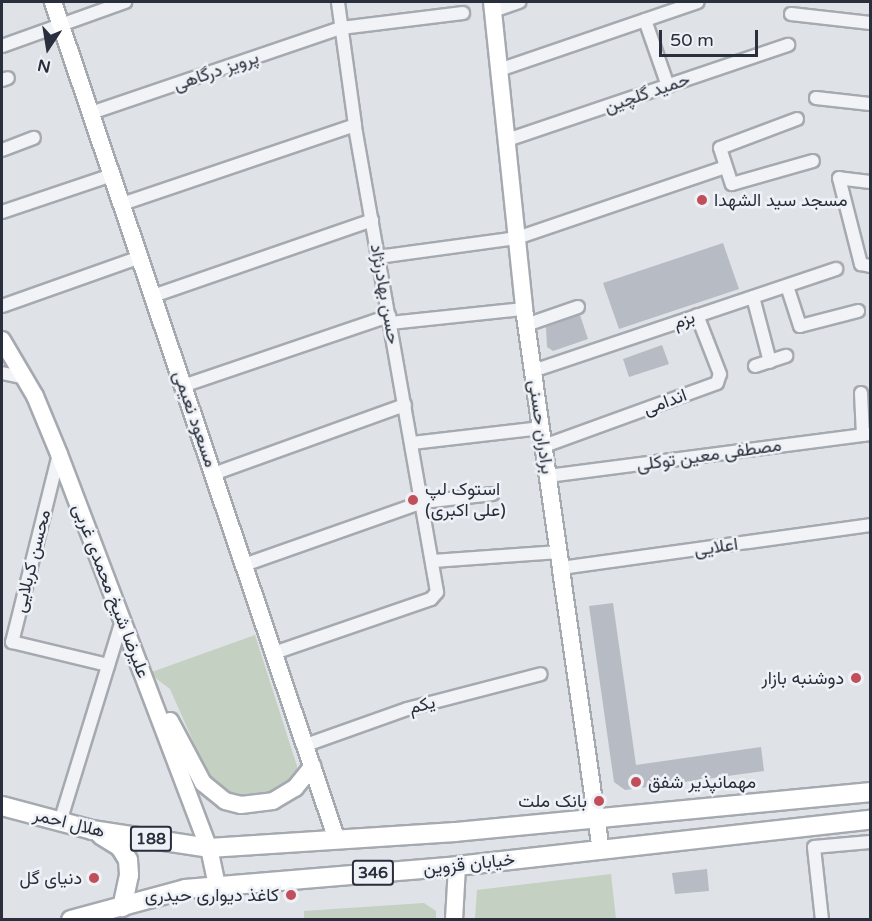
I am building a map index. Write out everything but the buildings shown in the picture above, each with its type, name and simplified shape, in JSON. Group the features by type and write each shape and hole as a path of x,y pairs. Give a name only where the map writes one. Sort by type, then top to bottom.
{"main road":[{"name":"مسعود نعیمی","path":"53,2 336,837"},
{"name":"برادران حسنی","path":"493,6 525,317 601,851"},
{"name":"علیرضا شیخ محمدی غربی","path":"2,340 26,378 59,454 209,848 217,886"},
{"path":"142,673 203,783 225,801 241,806 273,801 295,788 313,766"},
{"name":"خیابان قزوین","path":"209,848 336,837 455,832 870,792"},
{"name":"هلال احمر","path":"2,806 92,830 209,848"},
{"name":"خیابان قزوین","path":"71,920 185,889 457,866 870,820"},
{"name":"188","path":"92,830 120,847 128,860 129,875 122,907"},
{"path":"454,920 457,866"}],"street":[{"path":"2,46 125,2"},
{"name":"حسن بهادرنژاد","path":"274,653 432,599 438,585 355,124 338,2"},
{"path":"493,6 519,2"},
{"path":"499,70 698,2"},
{"name":"پرویز درگاهی","path":"91,113 341,28 463,13"},
{"path":"791,14 870,24"},
{"path":"645,20 668,86"},
{"name":"حمید گلچین","path":"507,140 788,45"},
{"path":"816,98 870,104"},
{"path":"797,119 722,146 720,151 725,167 732,184 736,186 813,161"},
{"path":"122,204 355,124"},
{"path":"2,150 34,138"},
{"path":"378,257 517,238 725,167"},
{"path":"2,212 112,175"},
{"path":"870,182 839,178 861,264 870,266"},
{"path":"153,296 372,219"},
{"path":"2,306 140,257"},
{"name":"بزم","path":"533,371 836,270"},
{"path":"787,286 800,326 858,311"},
{"path":"753,297 770,362"},
{"path":"183,386 390,319 525,317 578,308"},
{"name":"اندامی","path":"544,446 717,383 720,374 697,315"},
{"path":"755,366 786,356"},
{"path":"2,373 26,378"},
{"path":"861,393 867,434"},
{"path":"213,474 405,405"},
{"path":"412,443 541,428"},
{"name":"مصطفی معین توکلی","path":"548,476 867,434"},
{"name":"محسن کربلایی","path":"59,454 12,642 108,665"},
{"path":"244,565 423,502 493,494"},
{"name":"اعلایی","path":"433,561 560,560 870,525"},
{"path":"60,822 122,620"},
{"name":"یکم","path":"306,745 407,709 541,674"},
{"path":"822,920 814,847 870,842"}],"green space":[{"path":"255,635 297,766 296,777 284,791 241,801 213,786 170,689 149,673"},
{"path":"611,874 616,919 475,919 477,890"},
{"path":"424,903 436,911 436,919 304,919 304,911"}],"place":[{"name":"مسجد سید الشهدا","path":"702,200"},
{"name":"استوک لپ (علی اکبری)","path":"413,500"},
{"name":"دوشنبه بازار","path":"856,678"},
{"name":"مهمانپذیر شفق","path":"636,782"},
{"name":"بانک ملت","path":"599,801"},
{"name":"دنیای گل","path":"94,878"},
{"name":"کاغذ دیواری حیدری","path":"291,895"}]}
